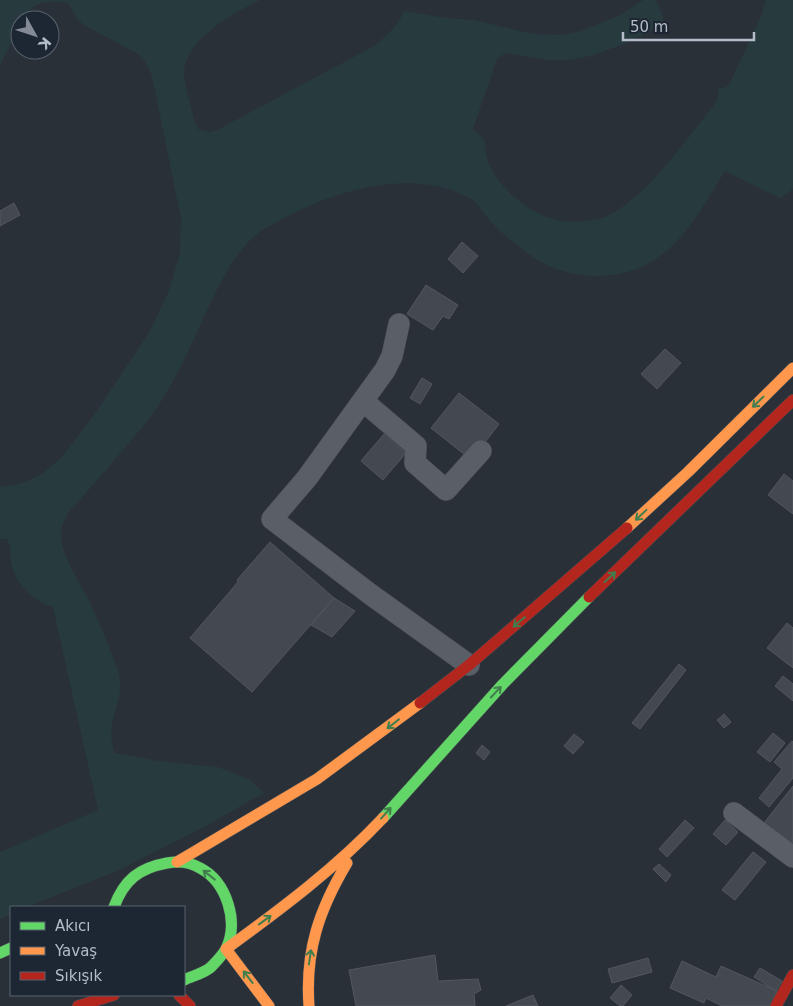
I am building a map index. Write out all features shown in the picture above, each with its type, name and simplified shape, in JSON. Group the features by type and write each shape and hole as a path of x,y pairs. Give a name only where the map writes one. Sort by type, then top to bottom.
{"main road":[{"path":"177,862 317,779 469,665 624,531 688,472 793,368"},
{"path":"185,980 209,969 226,949 295,898 364,837 521,665 585,600 705,487 793,400"},
{"path":"309,1006 308,970 311,948 322,909 332,886 364,837"},
{"path":"112,903 128,881 142,870 159,863 177,862 192,865 206,872 218,882 226,895 231,910 232,926 226,949"},
{"path":"226,949 268,1006"},
{"path":"776,1006 793,975"},
{"path":"78,1006 111,996"},
{"path":"180,996 190,1006"}],"street":[{"path":"400,324 392,356 385,370 306,478 272,519 370,594 469,665"},
{"path":"363,401 416,446 415,463 446,490 481,451"},
{"path":"734,813 793,857"}],"green space":[{"path":"0,0 260,0 237,12 202,38 186,61 184,78 195,122 198,129 209,132 217,130 374,46 395,26 404,11 445,18 474,20 533,34 561,35 582,31 622,14 643,0 656,0 665,28 658,27 624,44 591,56 569,60 549,60 505,53 497,59 473,129 484,140 485,153 489,165 504,186 524,205 553,219 574,222 605,217 640,193 668,163 717,101 718,88 724,88 729,85 761,16 766,0 793,0 793,188 780,198 725,171 689,227 675,243 642,267 621,274 597,276 580,275 540,262 501,232 471,199 451,190 429,185 406,183 358,189 314,204 259,232 235,258 225,275 178,373 160,403 139,432 68,513 61,535 62,545 72,570 97,618 118,671 120,691 111,731 115,753 158,761 218,767 250,780 264,793 206,826 115,872 30,906 10,906 10,914 0,919 0,852 98,810 53,607 32,596 16,577 11,562 9,544 6,539 0,539 0,487 22,483 42,474 62,457 94,415 150,331 168,293 180,253 181,219 152,76 146,63 138,54 84,25 76,17 68,3 54,2 42,3 30,10 10,10 10,46 0,65"}],"building":[{"path":"14,203 20,215 0,226 0,211"},
{"path":"462,242 478,256 463,273 448,259"},
{"path":"426,285 458,305 449,319 443,316 433,330 407,314"},
{"path":"665,349 681,363 657,389 641,374"},
{"path":"422,378 432,384 420,404 410,398"},
{"path":"459,393 499,424 476,454 465,455 431,428"},
{"path":"384,434 406,453 383,480 361,461"},
{"path":"784,474 793,481 793,514 768,495"},
{"path":"270,542 334,598 252,692 190,638"},
{"path":"334,598 355,611 332,637 311,625"},
{"path":"787,623 793,628 793,668 767,648"},
{"path":"679,664 686,670 640,729 632,723"},
{"path":"783,676 793,684 793,701 775,686"},
{"path":"724,714 731,722 724,728 717,720"},
{"path":"773,733 785,743 770,762 757,752"},
{"path":"574,734 584,742 573,754 564,746"},
{"path":"792,741 793,778 769,807 759,798 782,769 774,762"},
{"path":"482,745 490,752 484,760 476,753"},
{"path":"793,786 793,845 764,823"},
{"path":"685,820 694,828 667,857 659,849"},
{"path":"725,820 738,832 726,845 713,834"},
{"path":"753,852 766,862 735,900 722,890"},
{"path":"659,864 671,875 666,882 653,869"},
{"path":"435,955 438,981 478,979 481,990 474,994 475,1006 356,1006 349,970"},
{"path":"648,958 652,972 612,983 608,969"},
{"path":"682,961 716,977 721,966 777,991 770,1006 722,1006 706,998 704,1003 670,988"},
{"path":"760,968 782,981 776,991 754,977"},
{"path":"621,985 632,995 623,1006 620,1006 610,998"},
{"path":"533,995 538,1006 506,1006"}],"traffic: fast":[{"path":"383,818 503,684 589,597"},
{"path":"114,906 128,883 148,868 167,863 184,862 192,864 209,874 224,893 228,904 231,915 230,938 225,951 211,967 185,980"},
{"path":"0,953 10,948"}],"traffic: slow":[{"path":"627,528 688,472 793,368"},
{"path":"177,862 317,779 420,703"},
{"path":"226,949 327,871 383,818"},
{"path":"309,1006 309,967 316,931 329,897 347,863"},
{"path":"226,949 269,1006"}],"traffic: jam":[{"path":"589,597 793,400"},
{"path":"420,703 469,665 627,528"},
{"path":"776,1006 793,975"},
{"path":"78,1006 111,996"},
{"path":"180,996 190,1006"}]}
